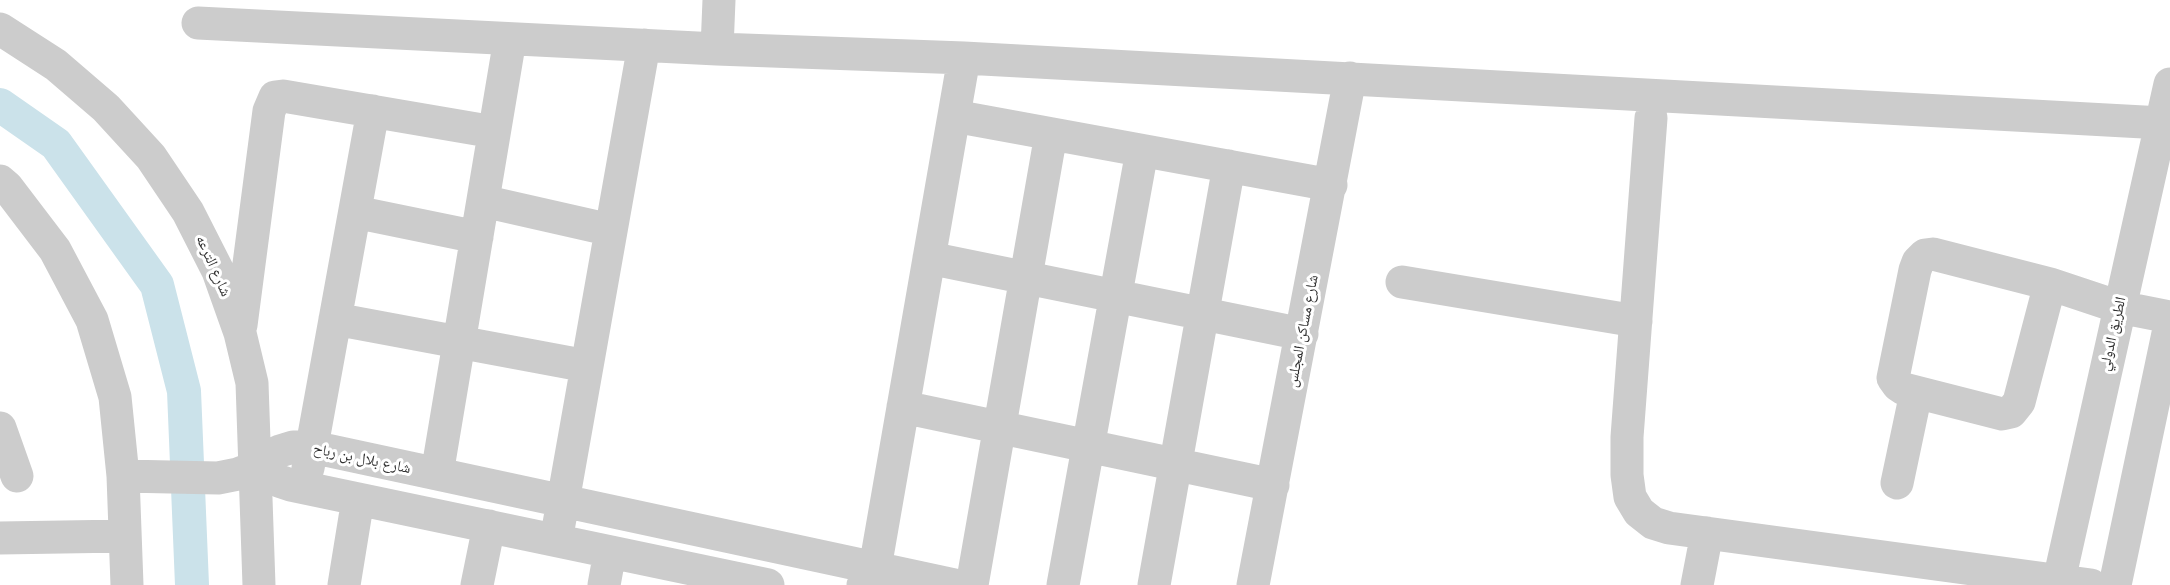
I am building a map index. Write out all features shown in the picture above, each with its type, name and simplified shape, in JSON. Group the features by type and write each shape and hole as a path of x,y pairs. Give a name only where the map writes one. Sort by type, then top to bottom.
{"street":[{"path":"717,49 719,0"},
{"path":"0,6 0,29"},
{"path":"198,23 717,49 964,58 2162,123"},
{"name":"شارع الترعه","path":"0,29 56,65 106,108 151,157 188,212 218,271 240,333 252,383 259,585"},
{"path":"438,474 510,39"},
{"path":"556,540 644,45"},
{"path":"869,577 903,407 964,58"},
{"name":"شارع مساكن المجلس","path":"1253,585 1350,78"},
{"name":"الطريق الدولي","path":"2058,583 2170,84"},
{"path":"240,333 271,102 275,97 283,96 494,132"},
{"path":"304,488 373,111"},
{"path":"954,116 1331,186"},
{"path":"1650,118 1627,437 1627,475 1630,497 1639,512 1653,523 1669,528 2058,583 2091,585"},
{"path":"972,585 1051,134"},
{"path":"1063,585 1142,151"},
{"path":"1154,585 1228,166"},
{"path":"0,181 55,250 92,320 115,397 123,476 127,585"},
{"path":"483,201 611,230"},
{"path":"355,212 477,237"},
{"path":"2050,284 2019,402 2011,412 2002,414 1916,393 1904,389 1893,378 1915,270 1918,262 1925,255 1933,254 2050,284 2119,307 2170,317"},
{"path":"929,258 1302,334"},
{"path":"1402,282 1636,321"},
{"path":"335,319 587,366"},
{"path":"2115,585 2170,324"},
{"path":"1897,483 1916,393"},
{"path":"903,407 1273,485"},
{"path":"0,428 17,476"},
{"name":"شارع بلال بن رباح","path":"123,476 218,478 256,467 267,457 280,451 293,447 312,447 563,501 869,577 954,585"},
{"path":"256,467 279,481 304,488 556,540 725,580 768,585"},
{"path":"344,585 358,499"},
{"path":"477,585 489,526"},
{"path":"1697,585 1707,533"},
{"path":"0,538 125,536"},
{"path":"604,585 610,552"}],"waterway":[{"path":"0,105 56,144 157,285 184,391 192,585"}]}
